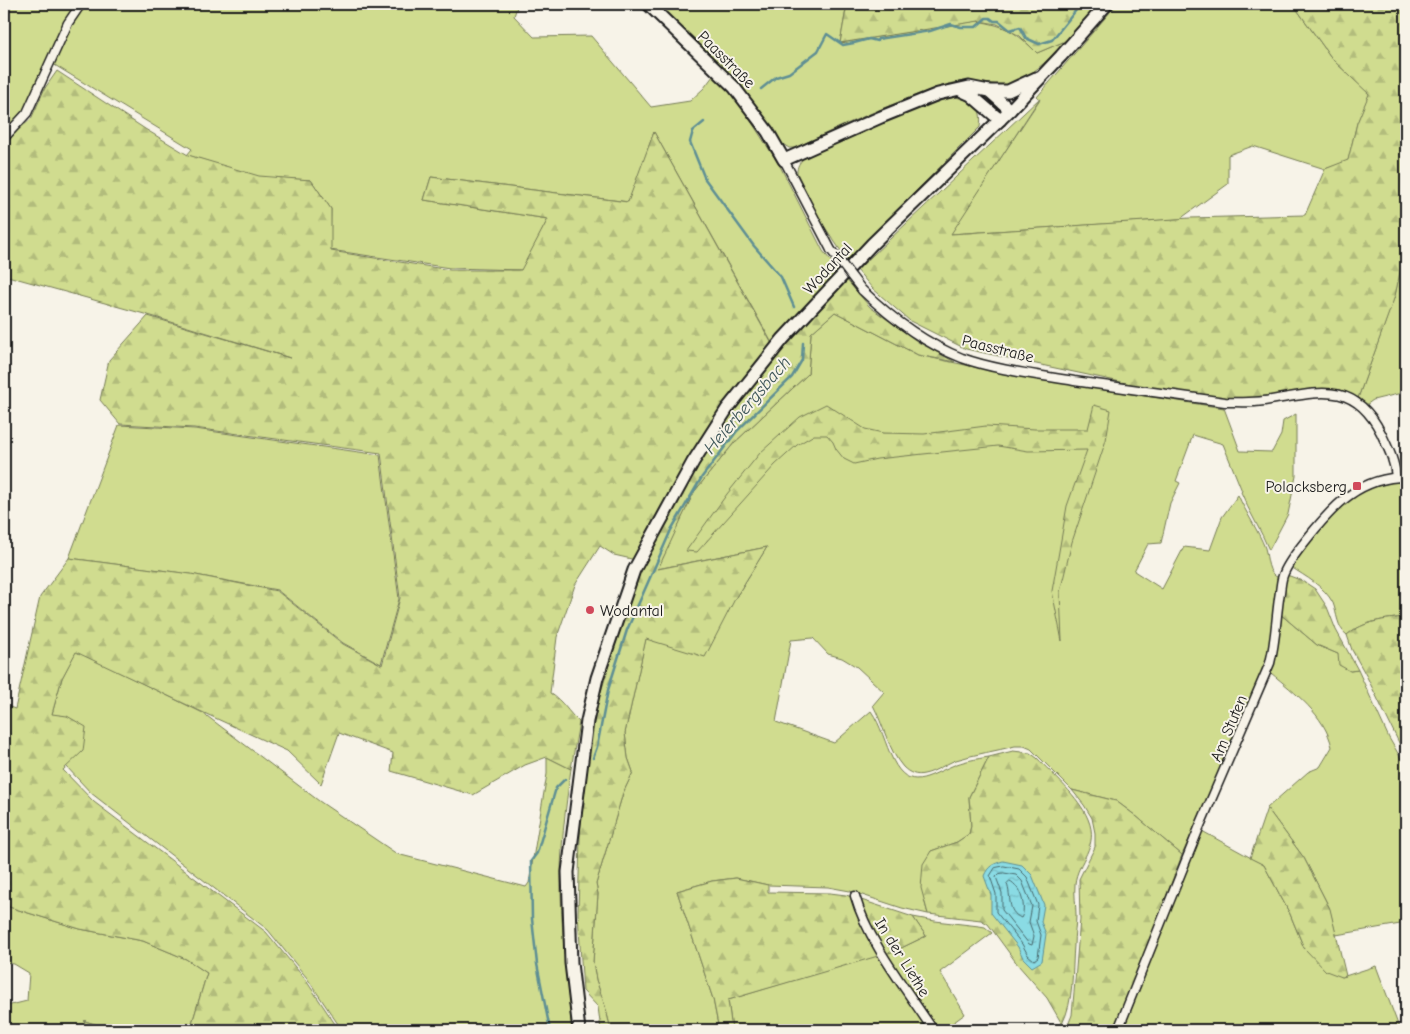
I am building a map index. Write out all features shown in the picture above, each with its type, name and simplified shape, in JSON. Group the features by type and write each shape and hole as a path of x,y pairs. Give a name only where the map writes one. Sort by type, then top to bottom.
{"main road":[{"name":"Paasstraße","path":"648,4 734,87 768,132 784,160"},
{"name":"Wodantal","path":"579,1030 571,963 568,872 587,721 597,678 634,570 670,502 727,409 783,339 872,244 1010,110 1107,4"},
{"name":"Wodantal","path":"784,160 938,94 969,87 989,91 1008,91 1045,73"},
{"path":"960,90 971,95 1000,120"},
{"path":"989,91 1010,110"}],"street":[{"path":"4,138 27,113 68,23 80,4"},
{"name":"Paasstraße","path":"784,160 831,250 862,290 895,319 936,346 963,358 1002,368 1049,377 1225,402 1251,403 1316,393 1337,394 1350,398 1364,408 1373,418 1392,456 1396,467 1396,477"},
{"name":"Am Stuten","path":"1118,1030 1199,828 1268,670 1274,649 1283,574 1325,515 1348,495 1380,480 1406,477"},
{"name":"In der Liethe","path":"855,896 860,913 880,949 933,1030"}],"green space":[{"path":"4,4 77,4 26,112 4,135"},
{"path":"84,4 518,4 514,16 534,37 591,36 651,107 690,101 704,88 713,76 736,98 780,166 823,251 841,274 772,343 654,132 629,202 431,177 424,200 548,219 522,270 450,268 330,250 331,209 311,180 259,177 187,155 192,149 53,64 70,26"},
{"path":"670,4 847,4 840,43 977,21 996,25 1010,31 1037,53 1070,39 1039,68 1011,84 958,82 942,86 868,115 795,148 789,148 781,143 665,16"},
{"path":"847,4 1100,4 1070,39 1037,53 1020,36 997,24 979,21 840,43"},
{"path":"1117,4 1293,4 1333,60 1370,94 1357,123 1348,161 1325,169 1253,146 1228,155 1228,184 1180,219 950,234 1040,99 1037,97"},
{"path":"1293,4 1406,4 1406,178 1404,176 1406,244 1395,296 1358,398 1329,389 1262,401 1177,394 966,349 910,321 872,288 857,270 1040,98 951,234 1190,218 1305,215 1325,169 1348,160 1357,123 1369,94 1333,60"},
{"path":"57,71 188,155 259,176 311,180 331,209 331,251 450,270 521,270 548,219 424,200 431,177 628,202 654,132 772,344 636,560 614,555 600,546 575,585 557,637 550,693 579,722 571,769 547,757 525,765 473,795 391,771 393,753 339,733 321,784 287,751 76,652 62,678 52,714 67,716 86,727 83,751 63,770 94,802 266,932 305,979 339,1030 190,1030 207,973 186,959 143,941 80,929 9,907 4,891 4,705 15,709 40,597 69,558 191,574 277,591 343,644 382,665 400,598 381,453 194,428 120,424 100,400 109,360 148,316 290,358 148,315 4,275 4,142 31,119 45,88"},
{"path":"955,97 967,100 976,106 980,114 980,127 847,260 820,220 797,173 800,163 804,158 878,124 916,108"},
{"path":"1406,245 1406,392 1373,400 1366,405 1358,398 1395,295"},
{"path":"845,278 870,307 918,342 955,362 918,355 835,312 811,333 808,374 734,443 694,492 658,569 767,547 736,597 705,657 646,639 625,733 628,758 633,772 623,793 596,884 598,894 593,962 596,980 611,1030 601,1030 598,1007 583,991 578,914 580,838 583,794 590,743 599,698 620,630 640,573 678,492 740,399 783,343"},
{"path":"835,312 918,355 1027,378 1224,408 1240,451 1272,452 1281,435 1283,421 1296,414 1296,476 1288,514 1269,550 1244,499 1223,444 1193,435 1176,481 1180,483 1170,503 1161,543 1148,544 1134,571 1162,589 1184,547 1210,550 1222,517 1238,495 1265,548 1270,570 1279,578 1270,646 1265,668 1182,855 1116,801 1072,790 1031,749 1024,746 1015,746 963,758 924,774 918,775 910,772 898,761 873,705 884,692 857,667 842,658 828,654 813,638 791,640 776,722 834,743 871,711 878,722 899,770 912,779 927,777 974,759 989,757 969,797 971,826 969,834 957,842 931,851 925,903 928,914 902,908 850,891 828,887 768,885 736,878 712,881 677,891 713,999 719,1030 611,1030 596,980 593,962 598,894 596,884 623,793 633,772 628,758 625,733 646,638 736,597 767,547 657,569 694,492 734,443 808,374 811,333"},
{"path":"826,404 865,429 883,433 924,434 986,426 1035,429 1088,429 1094,405 1111,410 1106,440 1072,542 1060,592 1062,641 1052,591 1067,506 1087,450 1028,451 998,446 877,459 854,464 844,459 827,435 814,435 797,445 775,465 697,552 686,551 727,494 760,453 800,417"},
{"path":"119,425 195,429 380,455 399,599 381,664 343,643 277,590 190,574 69,558"},
{"path":"1406,481 1406,617 1368,624 1347,635 1341,628 1333,603 1325,592 1314,582 1291,567 1327,519 1349,500 1376,486"},
{"path":"1287,575 1303,581 1315,589 1327,607 1336,630 1358,670 1350,671 1339,665 1338,654 1317,645 1279,613"},
{"path":"1279,613 1317,645 1338,654 1350,671 1358,670 1389,738 1406,767 1406,923 1336,935 1329,907 1304,858 1267,808 1308,772 1320,767 1332,747 1323,725 1316,715 1299,697 1271,673 1277,649"},
{"path":"1406,617 1406,755 1352,650 1347,635 1368,624"},
{"path":"76,651 203,713 319,801 397,854 526,887 529,883 547,774 547,757 571,769 563,830 561,877 564,944 572,1030 368,1030 350,1026 348,1030 342,1030 307,978 268,930 91,793 66,766 52,714 62,678"},
{"path":"1013,751 1030,753 1037,758 1078,803 1088,819 1091,829 1090,846 1075,884 1076,919 1072,986 1069,1006 1062,1024 1047,998 1018,965 988,924 981,920 928,914 921,888 923,864 931,851 957,842 969,834 971,826 969,797 989,757"},
{"path":"1072,790 1116,801 1182,855 1115,1030 1066,1030 1072,1015 1075,981 1080,919 1079,879 1095,847 1092,818"},
{"path":"1267,808 1304,858 1330,909 1346,976 1342,977 1326,971 1304,948 1290,914 1264,865 1250,858"},
{"path":"1202,831 1264,865 1290,914 1304,948 1342,977 1376,966 1400,1030 1123,1030"},
{"path":"736,878 768,885 768,892 846,895 913,917 926,936 895,951 728,1000 732,1030 719,1030 713,999 677,891 712,881"},
{"path":"4,891 9,907 80,929 143,941 186,959 207,973 190,1030 113,1030 85,1021 83,1030 4,1030 4,1005 27,1001 29,973 14,964 4,963"},
{"path":"913,917 985,927 992,933 940,972 965,1014 943,1030 935,1030 886,953 895,951 926,936"},
{"path":"881,954 930,1030 732,1030 728,1000"},
{"path":"85,1021 113,1030 83,1030"}],"water":[{"path":"1003,861 1022,865 1032,875 1044,905 1041,922 1046,934 1042,961 1032,967 1023,958 1018,947 991,913 991,895 984,876 991,866"}],"waterway":[{"name":"Heierbergsbach","path":"761,89 776,77 789,73 818,51 827,34 843,45 869,39 877,41 878,39 930,31 951,24 961,27 976,27 986,18 990,18 994,21 999,21 1010,30 1020,27 1026,38 1039,44 1052,40 1081,4"},
{"name":"Heierbergsbach","path":"704,122 693,131 690,142 705,179 754,246 781,277 794,307"},
{"name":"Heierbergsbach","path":"593,758 597,747 608,690 627,630 671,530 702,477 737,431 792,377 802,360 803,343"},
{"name":"Heierbergsbach","path":"550,1030 537,964 532,919 531,861 537,853 556,788 565,779"}],"place":[{"name":"Polacksberg","path":"1357,486"},
{"name":"Wodantal","path":"590,610"}]}
